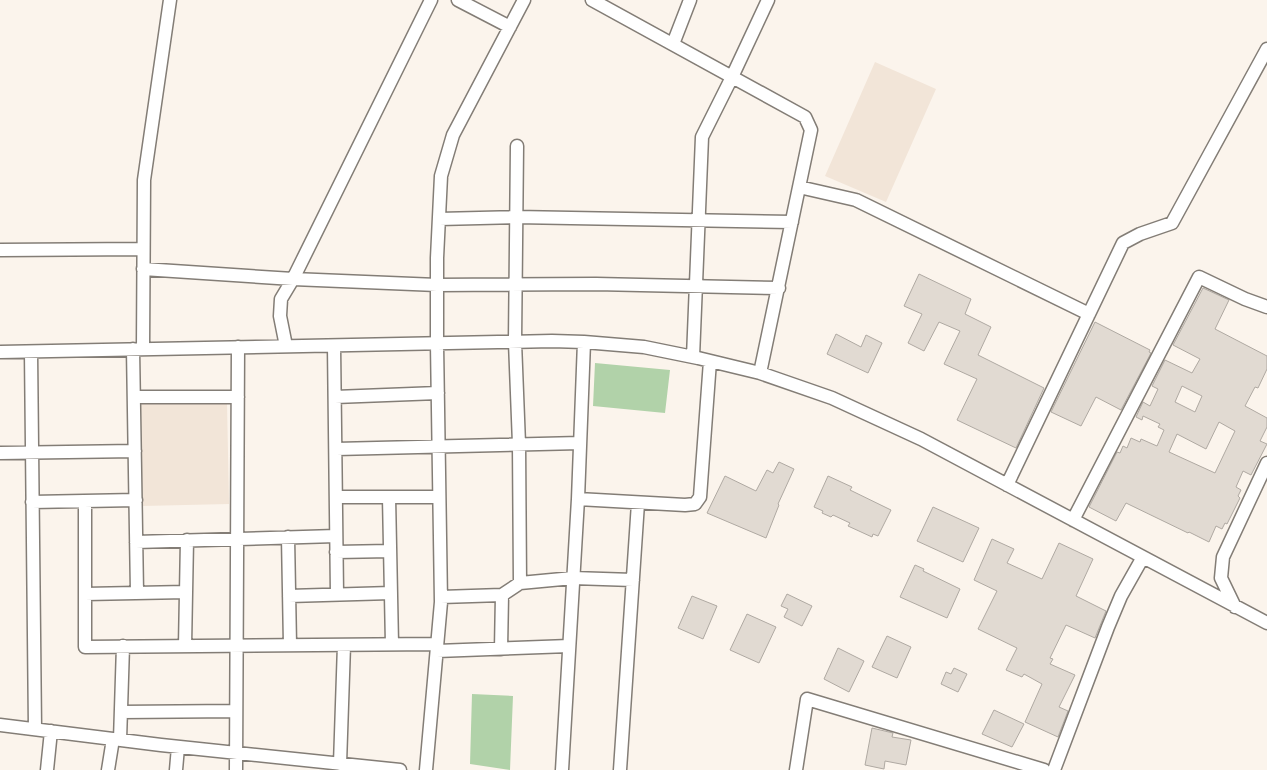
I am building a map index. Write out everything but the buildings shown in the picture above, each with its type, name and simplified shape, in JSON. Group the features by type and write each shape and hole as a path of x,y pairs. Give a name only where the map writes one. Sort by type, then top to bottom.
{"street":[{"path":"137,593 134,397 143,269 144,180 170,0"},
{"path":"286,346 280,316 281,299 293,279 431,0"},
{"path":"458,0 510,27"},
{"path":"426,770 440,597 437,285 441,176 452,135 524,0"},
{"path":"592,0 607,4 673,44 805,117 811,130 760,373"},
{"path":"673,44 690,0"},
{"path":"693,357 702,137 768,0"},
{"path":"1007,485 1123,243 1140,234 1172,223 1267,49"},
{"path":"517,146 515,342 519,444 520,583"},
{"path":"799,187 856,200 1089,314"},
{"path":"439,218 516,217 792,222"},
{"path":"0,250 143,249"},
{"path":"143,269 293,279 437,285 515,284 779,288"},
{"path":"1073,520 1200,277 1244,299 1267,307"},
{"path":"562,770 578,499 584,342"},
{"path":"0,352 584,342 644,347 693,357 760,373 832,398 872,415 921,439 1267,624"},
{"path":"334,346 337,594"},
{"path":"236,770 238,347"},
{"path":"31,352 35,729"},
{"path":"578,499 685,506 695,504 700,497 710,361"},
{"path":"335,397 438,392"},
{"path":"134,397 238,397"},
{"path":"336,449 580,443"},
{"path":"0,453 135,451"},
{"path":"1235,606 1221,578 1223,557 1267,463"},
{"path":"336,497 439,497"},
{"path":"389,497 392,644"},
{"path":"32,502 136,500"},
{"path":"85,501 85,647 392,644 501,649 569,646"},
{"path":"620,770 638,503"},
{"path":"136,542 336,536"},
{"path":"288,538 290,645"},
{"path":"186,646 187,540"},
{"path":"336,552 390,551"},
{"path":"1054,770 1108,627 1143,557"},
{"path":"440,597 502,595 520,583 573,578 633,580"},
{"path":"85,594 186,592"},
{"path":"289,596 391,593"},
{"path":"501,649 502,595"},
{"path":"340,764 344,645"},
{"path":"108,770 117,740 121,712 124,646"},
{"path":"796,770 807,699 1044,770"},
{"path":"121,712 236,711"},
{"path":"0,725 236,753 304,765 340,764 400,770"},
{"path":"46,770 51,731"},
{"path":"176,770 178,747"}],"shaded area":[{"path":"875,62 936,89 886,202 825,176"},
{"path":"227,402 229,504 142,506 140,404"}],"green space":[{"path":"595,363 670,370 665,413 593,406"},
{"path":"472,694 513,696 510,770 470,764"}]}
